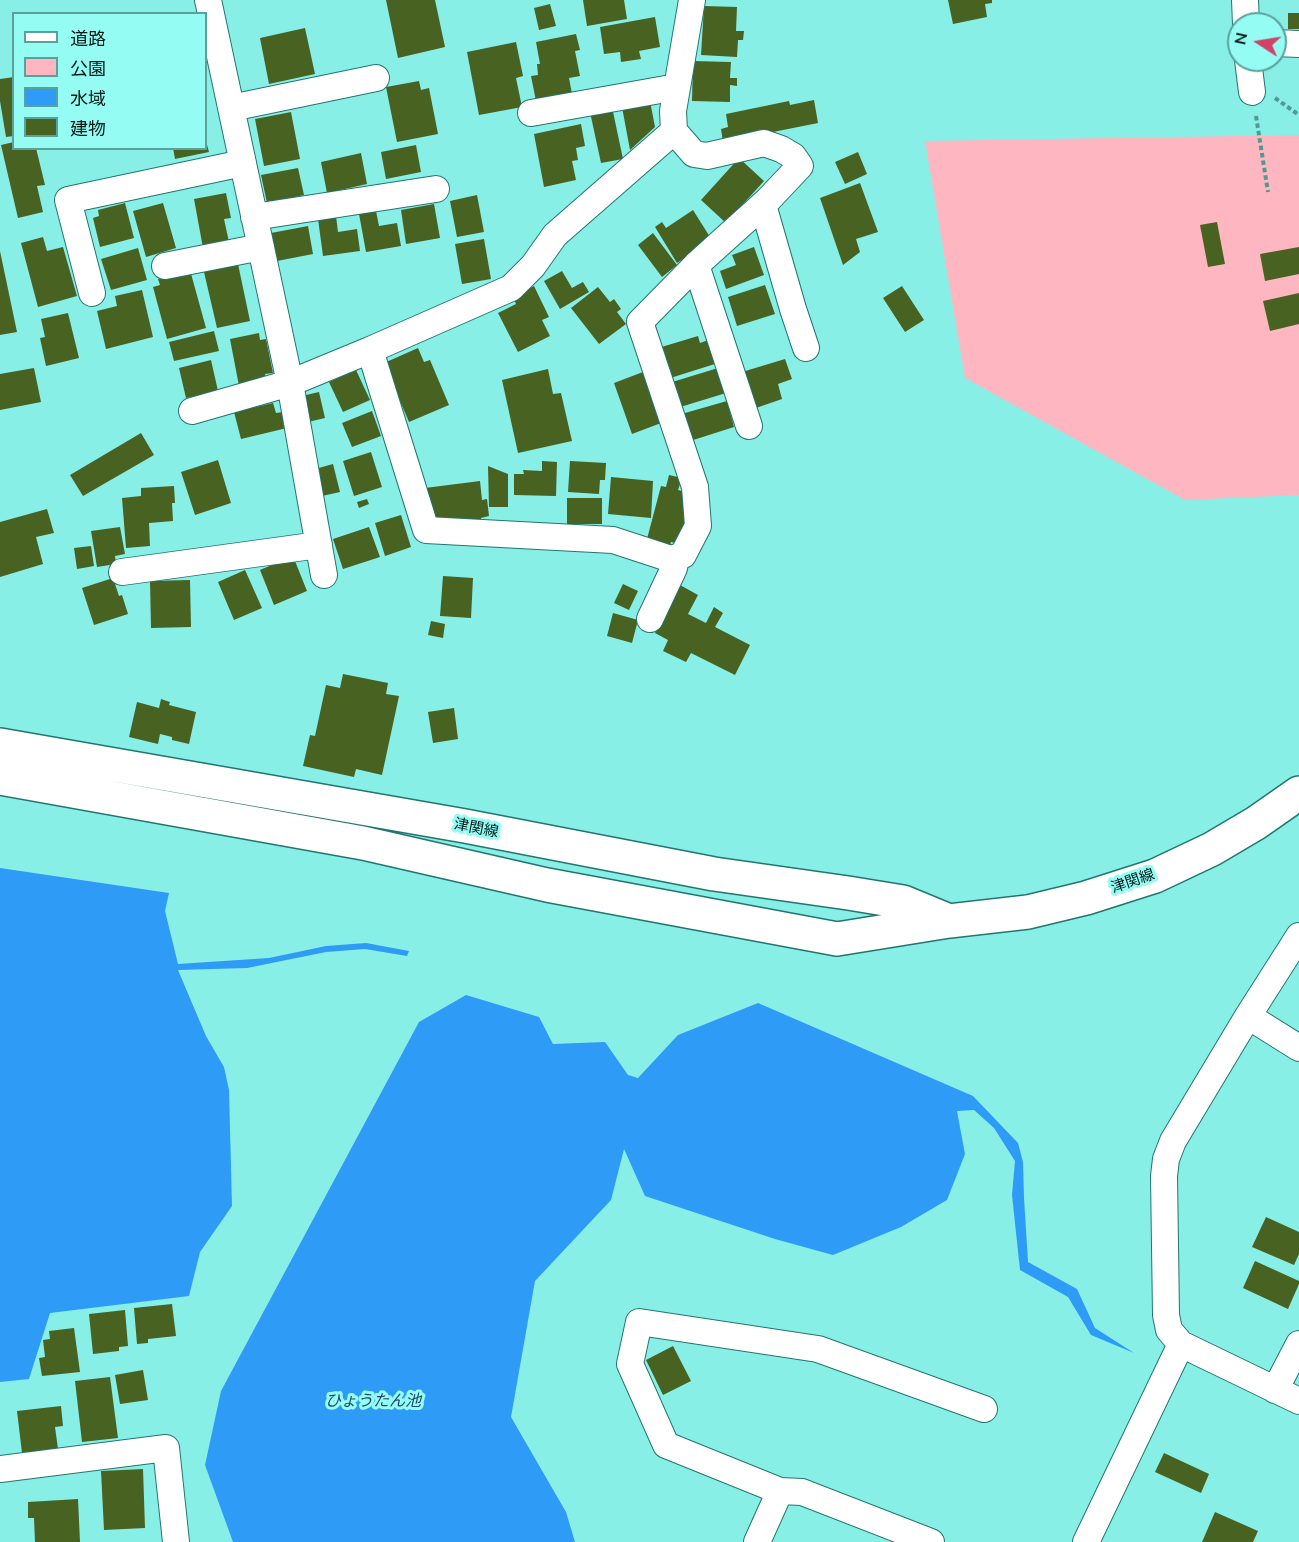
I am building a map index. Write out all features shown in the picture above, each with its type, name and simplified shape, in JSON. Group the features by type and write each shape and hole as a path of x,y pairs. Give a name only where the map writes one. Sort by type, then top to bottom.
{"main road":[{"name":"津関線","path":"0,745 465,826 714,874 903,902 949,921"},
{"name":"津関線","path":"0,778 363,843 547,885 837,939 949,921 1028,912 1086,898 1155,876 1212,849 1256,823 1299,793"}],"street":[{"path":"208,0 290,383 324,575"},
{"path":"370,350 426,530 613,540 671,559 682,555 698,526 695,487 640,322 696,265 763,205 801,166 793,156 764,143 707,156 694,154 674,131 673,111 693,0"},
{"path":"231,108 376,78"},
{"path":"531,113 677,87"},
{"path":"192,411 290,383 511,288 533,266 555,236 674,131"},
{"path":"92,293 68,200 243,163"},
{"path":"254,217 436,189"},
{"path":"763,205 806,348"},
{"path":"165,266 261,247"},
{"path":"696,265 750,426"},
{"path":"122,572 319,545"},
{"path":"650,619 674,568 676,558"},
{"path":"1299,936 1173,1141 1166,1159 1164,1176 1166,1315 1169,1330 1182,1344 1299,1401"},
{"path":"1248,1016 1299,1048"},
{"path":"931,1542 802,1492 780,1491 666,1445 630,1364 639,1322 818,1349 984,1409"},
{"path":"1086,1542 1182,1344"},
{"path":"1275,1390 1299,1344"},
{"path":"0,1469 166,1448 176,1542"},
{"path":"757,1542 780,1491"}],"path":[{"path":"1255,81 1299,115"},
{"path":"1255,81 1268,192"}],"green space":[{"path":"1299,135 1299,495 1185,500 965,378 925,141"}],"water":[{"path":"0,868 169,893 165,911 178,964 269,958 326,946 366,943 409,951 407,956 365,949 326,952 247,968 178,970 206,1036 224,1067 229,1090 232,1206 200,1252 189,1296 50,1313 29,1379 0,1382"},
{"name":"ひょうたん池","path":"466,995 539,1017 553,1044 605,1042 628,1075 638,1078 678,1035 758,1003 973,1096 1018,1143 1023,1162 1028,1262 1077,1289 1095,1328 1134,1353 1091,1335 1068,1297 1020,1270 1012,1195 1015,1161 994,1128 974,1110 957,1111 965,1154 947,1200 901,1227 833,1255 775,1239 645,1196 624,1149 611,1200 535,1281 511,1417 566,1512 575,1542 233,1542 205,1465 221,1391 419,1022"}],"building":[{"path":"386,0 435,0 445,47 398,58"},
{"path":"583,0 624,0 627,19 587,26"},
{"path":"948,0 992,0 992,3 985,4 987,17 953,24"},
{"path":"550,4 556,26 539,30 534,8"},
{"path":"704,6 737,7 736,31 744,31 743,40 738,40 737,57 701,55"},
{"path":"1288,13 1299,13 1299,29 1288,29"},
{"path":"655,17 660,47 639,51 641,59 621,62 620,52 604,54 600,27"},
{"path":"305,28 315,74 269,84 260,38"},
{"path":"576,34 580,50 575,51 580,76 569,78 572,94 536,101 531,76 538,75 537,64 540,64 536,42"},
{"path":"516,42 523,76 516,78 522,107 479,115 467,52"},
{"path":"693,61 731,62 730,78 737,78 737,86 730,85 730,102 692,101"},
{"path":"12,77 12,136 6,137 0,101 0,79"},
{"path":"419,81 421,90 429,88 438,134 397,142 386,87"},
{"path":"814,100 818,123 723,142 721,129 728,127 726,114 789,101 790,105"},
{"path":"650,101 655,127 630,150 622,107"},
{"path":"612,107 623,159 601,163 590,112"},
{"path":"291,112 300,159 264,166 255,119"},
{"path":"581,124 585,146 576,148 578,160 572,161 576,180 544,187 534,134"},
{"path":"12,142 12,150 36,150 45,185 37,186 43,212 18,218 1,145"},
{"path":"207,145 209,152 175,159 173,150 207,150"},
{"path":"416,145 421,172 386,179 381,152"},
{"path":"858,152 867,174 845,184 835,162"},
{"path":"361,153 367,184 327,193 321,162"},
{"path":"739,158 764,181 726,223 701,200"},
{"path":"298,168 304,195 267,203 261,175"},
{"path":"860,183 878,232 856,239 860,252 843,265 820,198"},
{"path":"226,193 231,218 224,219 229,242 203,248 194,199"},
{"path":"477,195 484,232 457,237 450,201"},
{"path":"125,203 134,238 100,247 93,218 99,216 98,210"},
{"path":"163,203 176,248 146,257 133,211"},
{"path":"434,204 440,238 406,244 401,210"},
{"path":"693,210 710,237 706,244 677,263 655,227 662,222 666,228"},
{"path":"376,211 379,226 397,223 401,246 366,252 359,214"},
{"path":"336,216 338,232 357,229 360,251 323,256 318,219"},
{"path":"1217,222 1225,264 1208,267 1200,225"},
{"path":"308,226 313,254 277,261 271,233"},
{"path":"653,233 677,265 662,277 638,245"},
{"path":"43,237 47,251 63,247 77,296 38,307 21,243"},
{"path":"484,239 491,279 462,284 455,244"},
{"path":"754,247 764,275 726,289 720,271 736,265 732,255"},
{"path":"1299,247 1299,274 1265,281 1260,254"},
{"path":"138,248 147,280 111,290 101,259"},
{"path":"0,251 17,332 0,335"},
{"path":"238,264 250,321 217,328 204,272"},
{"path":"190,270 206,328 167,339 153,287 160,285 158,279"},
{"path":"562,271 572,288 583,282 589,292 560,309 544,281"},
{"path":"765,285 775,314 737,326 728,297"},
{"path":"534,286 549,317 542,320 550,336 518,352 498,313 516,304 513,297"},
{"path":"902,286 924,320 905,332 883,298"},
{"path":"598,287 610,302 614,299 621,309 617,312 626,324 599,344 571,308"},
{"path":"142,290 153,337 106,349 97,311 117,306 115,296"},
{"path":"1299,293 1299,324 1270,331 1263,301"},
{"path":"68,313 79,358 46,366 40,338 45,337 41,319"},
{"path":"214,331 219,351 174,361 169,342"},
{"path":"259,333 260,340 266,339 273,373 265,374 266,380 239,386 230,339"},
{"path":"698,336 700,343 711,339 718,363 664,380 655,349"},
{"path":"418,348 424,362 430,360 449,405 409,422 384,363"},
{"path":"785,359 792,379 778,384 782,399 753,409 742,372"},
{"path":"211,360 218,391 186,398 179,368"},
{"path":"34,368 41,402 0,410 0,374"},
{"path":"718,368 726,393 677,408 669,383"},
{"path":"548,369 553,394 561,393 572,441 518,453 502,380"},
{"path":"356,370 370,400 343,412 329,382"},
{"path":"643,372 661,423 632,434 614,383"},
{"path":"319,392 325,418 308,422 302,396"},
{"path":"727,401 734,427 687,442 678,415"},
{"path":"273,403 276,413 283,412 287,428 241,439 234,412"},
{"path":"372,411 381,436 352,447 342,423"},
{"path":"141,433 154,455 83,496 70,475"},
{"path":"371,452 382,487 354,496 343,461"},
{"path":"218,460 231,503 195,515 181,472"},
{"path":"542,461 557,462 556,496 514,495 514,474 524,474 523,470 542,471"},
{"path":"570,461 606,463 605,480 600,480 599,494 568,492"},
{"path":"333,464 340,492 322,496 315,469"},
{"path":"488,466 508,474 508,507 489,507"},
{"path":"669,475 682,478 678,490 693,494 680,544 671,542 670,545 647,539 661,486 666,487"},
{"path":"611,477 653,481 651,518 608,514"},
{"path":"480,481 482,500 487,499 489,516 481,518 481,522 453,526 452,518 430,521 425,488"},
{"path":"174,486 173,521 149,523 150,546 126,548 122,498 141,496 141,488"},
{"path":"567,498 602,498 602,524 567,524"},
{"path":"367,499 369,504 359,508 357,502"},
{"path":"47,509 54,533 36,537 43,564 0,577 0,522"},
{"path":"401,515 411,547 385,556 375,523"},
{"path":"120,527 125,554 115,556 116,564 97,567 91,531"},
{"path":"369,527 380,557 343,569 333,539"},
{"path":"91,546 94,566 77,569 74,548"},
{"path":"293,556 307,591 274,605 260,570"},
{"path":"245,570 262,608 234,620 218,582"},
{"path":"443,576 473,578 471,618 440,616"},
{"path":"113,578 128,614 94,625 82,588"},
{"path":"190,580 191,627 151,628 150,581"},
{"path":"623,584 638,591 629,610 614,603"},
{"path":"680,585 698,595 688,614 706,623 714,607 723,613 715,627 750,645 735,675 691,653 686,662 663,651 668,640 655,633"},
{"path":"613,613 638,620 632,643 607,636"},
{"path":"431,621 445,624 443,638 428,635"},
{"path":"343,674 388,683 386,694 399,696 382,775 356,769 354,777 303,766 310,735 315,736 326,685 340,688"},
{"path":"161,699 170,702 169,705 196,712 189,744 160,734 158,744 129,737 137,702 159,708"},
{"path":"454,708 458,739 433,743 428,712"},
{"path":"1266,1217 1299,1232 1299,1254 1294,1265 1252,1247"},
{"path":"1255,1261 1299,1281 1288,1309 1243,1288"},
{"path":"172,1304 176,1336 148,1339 148,1343 137,1344 134,1308"},
{"path":"125,1310 128,1346 119,1347 119,1351 93,1354 89,1314"},
{"path":"74,1328 80,1372 42,1376 39,1358 45,1357 43,1340 50,1339 49,1331"},
{"path":"673,1346 691,1381 663,1395 646,1360"},
{"path":"143,1370 148,1400 120,1404 115,1375"},
{"path":"110,1377 118,1438 82,1442 75,1381"},
{"path":"61,1406 63,1426 55,1427 58,1449 22,1453 17,1411"},
{"path":"1164,1453 1209,1474 1201,1493 1155,1472"},
{"path":"143,1469 145,1528 104,1530 101,1471"},
{"path":"78,1499 80,1542 35,1542 34,1518 28,1518 28,1502"},
{"path":"1215,1512 1258,1531 1253,1542 1202,1542"}]}
